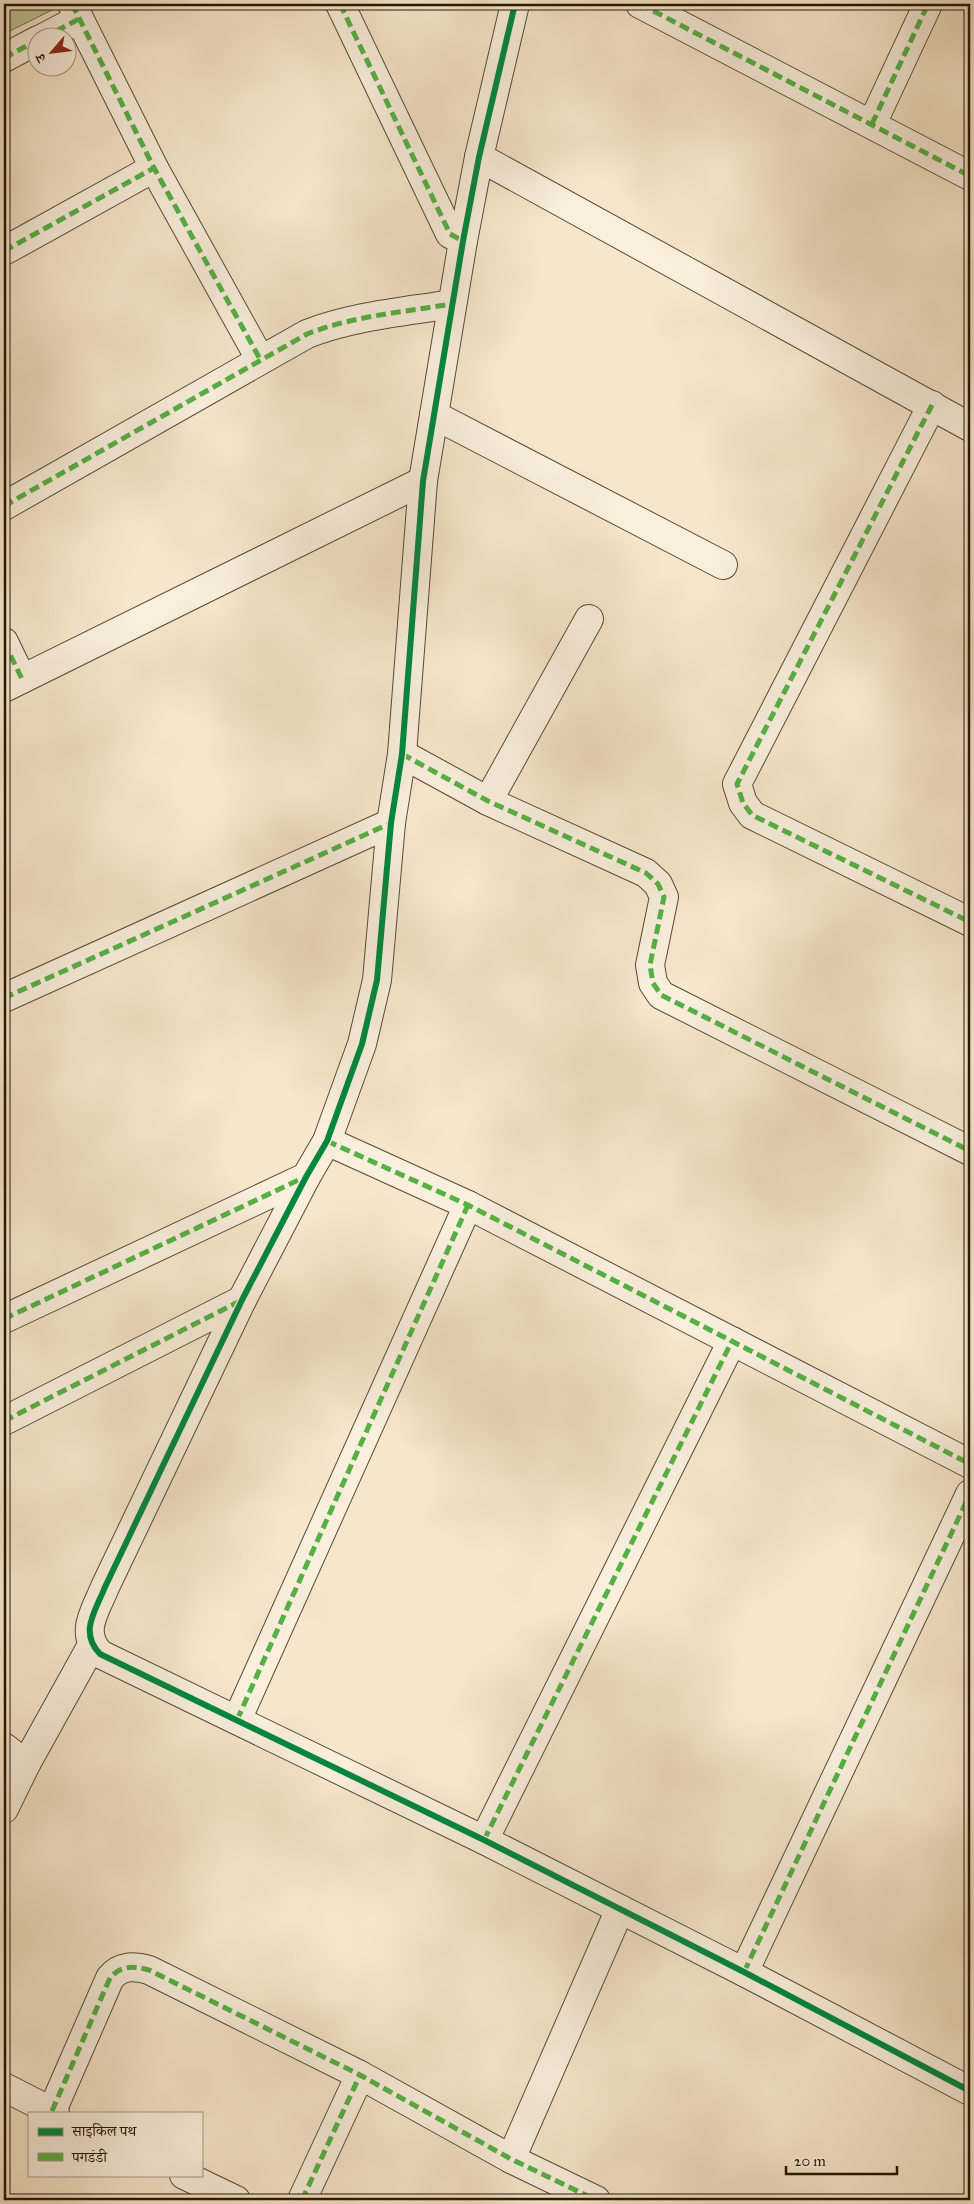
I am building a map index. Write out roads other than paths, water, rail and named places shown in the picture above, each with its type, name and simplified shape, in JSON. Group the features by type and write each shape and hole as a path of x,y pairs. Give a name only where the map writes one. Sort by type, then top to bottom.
{"street":[{"path":"340,4 450,234 463,241"},
{"path":"515,4 479,157 452,304 423,481 402,754 391,823 377,980 372,1008 362,1044 327,1141 306,1176 242,1300 105,1587 90,1624 89,1635 92,1645 100,1654 484,1840 744,1972 970,2091"},
{"path":"640,4 970,176"},
{"path":"872,124 928,4"},
{"path":"55,28 76,11 154,168 260,360"},
{"path":"4,58 28,45"},
{"path":"479,157 970,427"},
{"path":"4,251 154,168"},
{"path":"4,506 307,334 331,325 362,318 452,304"},
{"path":"932,405 737,784 743,803 752,815 970,922"},
{"path":"434,415 723,565"},
{"path":"4,642 13,684 423,481"},
{"path":"488,801 589,619"},
{"path":"402,754 488,801 646,873 658,884 664,897 650,965 653,983 661,995 970,1152"},
{"path":"4,998 391,823"},
{"path":"327,1141 468,1205 970,1464"},
{"path":"4,1319 306,1176"},
{"path":"237,1720 468,1205"},
{"path":"4,1421 242,1300"},
{"path":"484,1840 732,1341"},
{"path":"744,1972 970,1494"},
{"path":"4,1809 26,1764 92,1645"},
{"path":"4,1747 26,1764"},
{"path":"512,2159 620,1909"},
{"path":"4,2088 54,2112 110,1978 124,1968 136,1966 149,1970 360,2075 512,2159 596,2200"},
{"path":"302,2200 360,2075"},
{"path":"186,2176 236,2200"}]}
